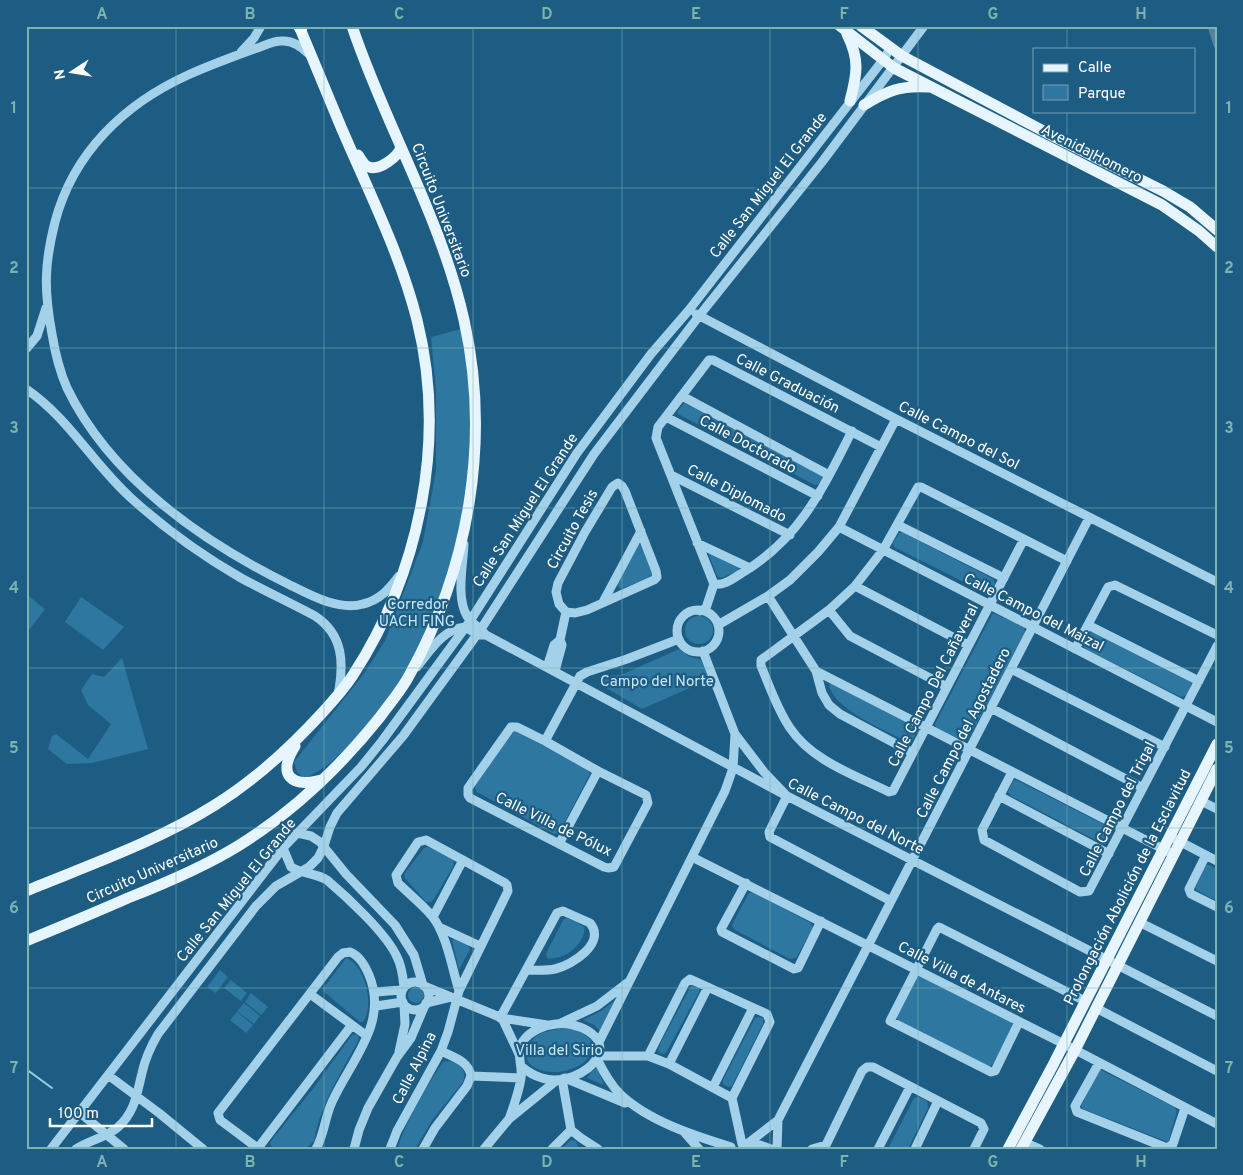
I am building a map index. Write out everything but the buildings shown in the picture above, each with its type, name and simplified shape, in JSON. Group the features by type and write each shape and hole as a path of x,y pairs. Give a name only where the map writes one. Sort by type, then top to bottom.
{"main road":[{"name":"Circuito Universitario","path":"26,941 178,878 213,860 260,831 298,803 324,779 366,734 409,677 444,600 465,532 473,478 475,402 469,346 449,264 352,26"},
{"name":"Avenida Homero","path":"860,26 902,56 1051,135 1163,191 1190,207 1217,230"},
{"path":"300,27 312,57"},
{"path":"842,28 854,49 857,67 850,101"},
{"name":"Avenida Homero","path":"842,28 894,68 1162,205 1199,231 1217,247"},
{"name":"Circuito Universitario","path":"26,891 161,834 191,819 216,805 276,760 338,695 352,677 374,640 406,565 420,516 428,446 426,377 418,323 402,271 312,57"},
{"path":"864,105 882,94 900,88 932,87"},
{"path":"351,149 370,168 391,161 397,156 401,147"},
{"path":"304,732 287,761 289,774 300,783 324,779"},
{"name":"Prolongación Abolición de la Esclavitud","path":"1008,1149 1107,959 1175,839 1217,744"},
{"name":"Prolongación Abolición de la Esclavitud","path":"1175,839 1201,801 1217,769"},
{"name":"Prolongación Abolición de la Esclavitud","path":"1022,1146 1075,1050 1140,922 1168,852"}],"street":[{"path":"240,53 254,38 261,26"},
{"path":"902,56 924,26"},
{"path":"312,57 297,44 281,41 240,53 190,74 153,94 122,115 105,132 88,152 66,188 58,210 47,262 45,282 46,302 53,342 61,373 77,406 98,438 141,485 196,531 228,552 306,593 338,605 362,604 382,596 391,587 406,565"},
{"name":"Calle San Miguel El Grande","path":"51,1149 283,848 372,754 468,624 577,453 651,354 689,310 890,49"},
{"name":"Calle San Miguel El Grande","path":"76,1149 91,1140 106,1135 124,1122 137,1098 146,1060 158,1034 256,906 276,886 309,867 318,858 330,827 338,813 403,736 482,633 585,467 699,316 822,162 902,56"},
{"path":"26,349 37,336 43,321 46,302"},
{"name":"Calle Campo del Sol","path":"689,310 1089,518 1217,582"},
{"path":"37,336 44,336 53,342"},
{"name":"Calle Graduación","path":"682,396 711,359 881,446"},
{"path":"26,389 53,410 118,485 154,518 213,561 320,619 334,636 338,645 342,663 338,695"},
{"path":"682,396 656,431 656,438 697,543 716,584 710,614"},
{"name":"Calle Doctorado","path":"682,396 829,475"},
{"name":"Calle Doctorado","path":"666,417 818,496"},
{"path":"718,624 768,596 801,570 839,527 896,418"},
{"name":"Calle Graduación","path":"716,584 731,580 750,568 790,535 818,496 852,432"},
{"name":"Calle Diplomado","path":"671,475 790,535"},
{"name":"Circuito Tesis","path":"616,484 622,486 656,571 656,577 654,580 603,602 587,610 575,613 566,612 561,608 557,600 556,592 558,583 585,532 612,487 616,484"},
{"name":"Calle Campo Del Cañaveral","path":"1024,538 893,791 889,792 823,759 808,748 790,730 777,706 761,663 763,658 829,610 855,586 883,550 917,488 921,487 1024,538 1067,561"},
{"name":"Calle Campo del Agostadero","path":"778,1120 1089,518"},
{"path":"898,525 1004,578"},
{"name":"Calle Campo del Maizal","path":"839,527 1217,722"},
{"path":"603,602 641,531"},
{"path":"409,677 443,636 468,624 461,591 465,532"},
{"path":"697,543 750,568"},
{"path":"700,611 706,608 716,584"},
{"path":"1075,649 1108,587 1115,585 1217,635"},
{"path":"855,586 968,645"},
{"path":"284,600 291,596 306,593"},
{"path":"768,596 816,670 822,693 829,705 834,710 913,753"},
{"path":"829,610 850,636 947,686"},
{"path":"693,611 710,614 718,624 718,638 714,644 704,651 698,652 686,648 679,639 678,627 683,617 693,611"},
{"path":"551,669 554,645 560,640 566,612"},
{"name":"Calle Campo del Norte","path":"468,624 733,768 1217,1016"},
{"path":"1088,624 1199,681"},
{"path":"545,740 580,676 679,639"},
{"name":"Calle Campo del Trigal","path":"1012,772 982,830 987,842 1080,892 1091,890 1217,646"},
{"name":"Calle Campo del Norte","path":"704,651 735,734 760,768 788,796"},
{"path":"1011,669 1165,747"},
{"path":"816,670 1168,852"},
{"path":"991,708 1143,788"},
{"name":"Calle Villa de Pólux","path":"512,727 517,727 545,740 598,771 644,793 648,799 648,804 621,856 614,867 608,868 470,798 467,791 512,727"},
{"name":"Calle Campo del Norte","path":"733,768 735,734"},
{"path":"634,1106 609,1082 597,1058 598,1044 725,792 733,768"},
{"path":"560,844 598,771"},
{"path":"788,796 769,832 770,837 891,901"},
{"path":"999,796 1109,854"},
{"path":"1201,801 1217,809"},
{"path":"297,833 311,836 324,846 337,864 402,933 418,963 423,986 428,996 411,1038 397,1057 362,1120 354,1149"},
{"path":"1175,839 1217,861"},
{"path":"433,917 463,860 423,840 418,842 396,875 398,883 433,917 439,927 448,950 456,995"},
{"path":"283,848 291,867 316,874 327,880 384,938 397,956 401,970 403,988 401,996 404,1004 405,1028 397,1057"},
{"path":"1206,856 1189,891 1191,894 1217,907"},
{"name":"Calle Villa de Antares","path":"692,857 869,944 1217,1124"},
{"name":"Calle Alpina","path":"390,1149 408,1110 440,1051 452,1018 456,995 508,888 505,883 463,860"},
{"path":"746,883 721,929 722,932 794,969 798,968 822,921"},
{"path":"501,1018 558,912 563,911 593,926 595,930 594,939 587,950 575,960 556,969 528,970"},
{"path":"1140,922 1217,961"},
{"path":"439,927 480,946"},
{"path":"1019,1022 995,1071 991,1072 892,1023 890,1020 937,929 940,928 1085,1001"},
{"path":"316,1149 331,1103 374,1020 375,992 363,964 354,953 346,952 338,957 218,1115 220,1120 259,1148 351,1026"},
{"path":"648,1056 685,983 693,980 769,1016 770,1022 732,1098 744,1144"},
{"path":"519,1054 524,1040 531,1033 560,1023 597,1006 629,981"},
{"path":"375,992 403,988 414,982 456,995 501,1018 550,1025"},
{"path":"669,1064 708,987"},
{"path":"310,994 367,1036"},
{"path":"376,1006 404,1004 415,1009 425,1004 456,995"},
{"path":"713,1087 753,1008"},
{"path":"1096,1008 1217,1071"},
{"path":"501,1018 519,1054 522,1067 518,1095 509,1119"},
{"path":"560,1023 584,1027 591,1032 598,1044"},
{"path":"423,1149 435,1128 467,1086 471,1076 467,1065 440,1051"},
{"path":"484,1149 509,1119 561,1079 581,1072 597,1058 648,1056 669,1064 732,1098"},
{"path":"1099,1063 1075,1106 1077,1112 1168,1148 1173,1144 1185,1108"},
{"path":"812,1149 830,1147 864,1069 873,1066 982,1124 984,1129 974,1149"},
{"path":"522,1067 544,1079 561,1079 634,1106 683,1131 730,1148 744,1144 757,1144 771,1149"},
{"path":"108,1075 203,1149"},
{"path":"471,1076 521,1078"},
{"path":"561,1079 571,1130 593,1148"},
{"path":"878,1149 910,1087"},
{"path":"915,1149 938,1101"},
{"path":"79,1112 124,1149"},
{"path":"744,1144 778,1120"},
{"path":"778,1120 778,1149"},
{"path":"552,1149 571,1130"},
{"path":"683,1131 700,1149"},
{"path":"1022,1146 1040,1149"}],"green space":[{"name":"Corredor UACH FING","path":"461,329 471,392 471,475 444,594 406,673 368,728 328,765 305,779 297,772 294,762 363,675 385,641 423,542 436,471 436,390 431,337"},
{"path":"684,403 824,476 819,484 815,485 678,414"},
{"path":"902,532 993,579 995,583 990,593 986,593 894,547 893,543 899,533"},
{"path":"638,544 642,544 653,574 650,578 620,589 617,585 617,579"},
{"path":"710,552 739,566 738,571 721,578 717,576 709,555"},
{"path":"26,594 45,609 26,634"},
{"path":"81,597 124,627 103,650 65,622"},
{"path":"993,613 1024,627 1025,633 969,738 963,741 936,728 935,724"},
{"path":"699,616 709,620 713,630 709,640 699,644 689,640 685,630 689,620"},
{"path":"1093,631 1188,679 1192,682 1187,695 1181,697 1087,650 1084,647 1085,643"},
{"name":"Campo del Norte","path":"679,649 690,657 704,660 710,679 642,709 603,686 600,682 602,676 621,675"},
{"path":"122,658 148,749 92,763 67,764 48,749 52,736 56,734 88,759 111,724 88,705 81,690 92,674 104,677"},
{"path":"829,684 917,728 912,741 908,742 887,732 850,710 832,693"},
{"path":"516,731 587,769 590,774 559,833 554,834 477,792 474,786 512,732"},
{"path":"1016,780 1111,828 1113,831 1107,843 1103,844 1011,796 1008,792 1013,781"},
{"path":"427,847 453,860 454,865 431,902 426,902 405,878 404,874 424,848"},
{"path":"1206,865 1217,869 1217,901 1195,888"},
{"path":"749,893 754,893 811,923 813,928 796,958 790,959 735,930 732,926"},
{"path":"566,918 584,927 582,940 566,954 553,959 547,958 546,954 563,920"},
{"path":"455,939 468,945 470,949 459,970 452,940"},
{"path":"346,958 358,968 366,986 368,1006 363,1022 360,1022 322,990"},
{"path":"220,970 228,977 216,993 207,987"},
{"path":"919,976 1011,1022 1013,1025 994,1063 989,1067 899,1021 896,1017 915,978"},
{"path":"231,980 247,993 241,1001 224,988"},
{"path":"694,984 700,988 699,992 667,1051 664,1054 660,1053 658,1050 661,1042 691,986"},
{"path":"413,987 419,987 424,992 422,1001 413,1003 408,998 408,992"},
{"path":"251,993 268,1007 261,1015 245,1002"},
{"path":"619,997 601,1032 594,1025 583,1020 601,1011"},
{"path":"244,1003 260,1016 254,1024 237,1011"},
{"path":"237,1012 253,1025 246,1033 230,1020"},
{"path":"755,1018 763,1018 763,1024 732,1086 728,1087 723,1084 723,1080"},
{"name":"Villa del Sirio","path":"563,1028 581,1033 590,1040 593,1048 589,1056 581,1064 569,1070 555,1072 540,1070 534,1067 527,1059 526,1054 529,1044 538,1035"},
{"path":"356,1034 359,1037 358,1041 326,1102 314,1141 305,1149 273,1149 270,1143 274,1137 312,1090 352,1035"},
{"path":"449,1061 462,1068 464,1074 463,1082 433,1119 415,1149 398,1149 405,1129 424,1092 443,1062"},
{"path":"597,1068 604,1085 587,1078"},
{"path":"1099,1069 1174,1107 1177,1111 1168,1142 1083,1109 1081,1106"},
{"path":"919,1097 927,1101 928,1108 908,1149 888,1149 914,1098"},
{"path":"571,1140 576,1141 579,1149 561,1149"}],"waterway":[{"path":"1211,26 1217,45"},
{"path":"26,1069 52,1088"}]}
